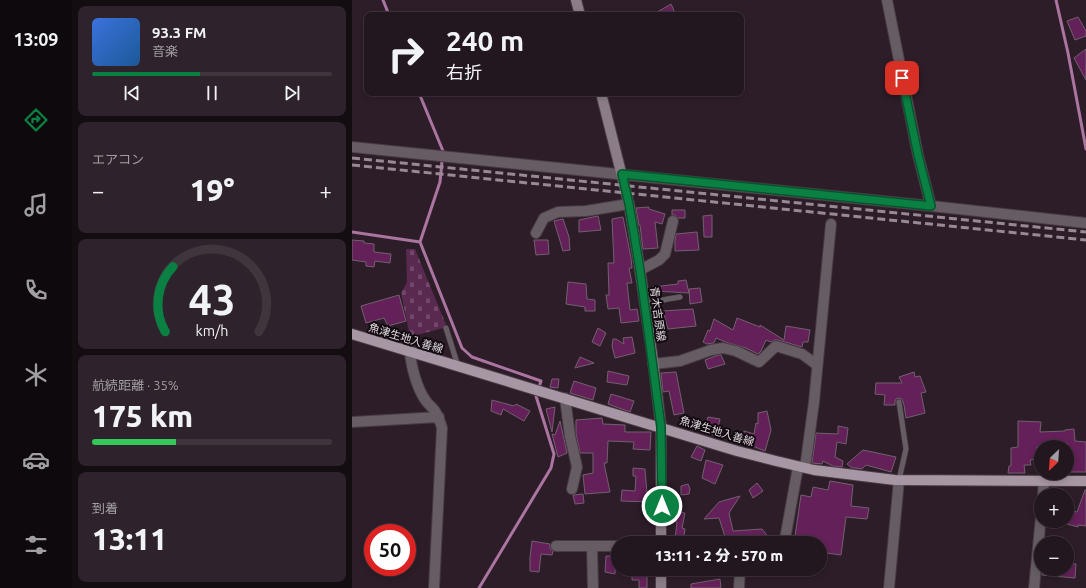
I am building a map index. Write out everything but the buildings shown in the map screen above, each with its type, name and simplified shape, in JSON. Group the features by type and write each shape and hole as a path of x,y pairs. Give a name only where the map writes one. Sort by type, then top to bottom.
{"main road":[{"path":"576,0 579,12"},
{"name":"青木吉原線","path":"602,96 629,204 645,304 661,427 661,536"},
{"name":"魚津生地入善線","path":"352,334 737,451 801,468 899,480 1034,480"},
{"name":"魚津生地入善線","path":"1044,480 1086,481"},
{"path":"661,576 661,588"}],"street":[{"path":"887,0 918,155 931,206"},
{"path":"352,147 1086,223"},
{"path":"536,233 544,218 558,212 586,211 629,204"},
{"path":"640,270 659,260 665,254 673,221"},
{"path":"786,536 814,402 831,224"},
{"path":"653,364 680,361 711,350 723,348 736,351 759,362 776,346 802,354 817,365"},
{"path":"410,352 410,358 417,384 426,401 439,417 442,428 434,588"},
{"path":"565,398 570,436 577,467 572,489"},
{"path":"352,422 439,417"},
{"path":"888,588 899,480"},
{"path":"1043,488 1044,480"},
{"path":"1034,588 1040,528"},
{"path":"556,546 611,546"},
{"path":"592,546 593,588"},
{"path":"739,588 740,576"}],"lane":[{"path":"645,304 668,298 680,297"},
{"path":"446,328 458,366"},
{"path":"899,402 906,449 899,480"}],"green space":[{"path":"406,249 415,249 447,327 410,337 401,293 407,282"}],"waterway":[{"path":"383,0 388,12"},
{"path":"1056,0 1068,53 1086,149"},
{"path":"420,96 443,151 440,182 420,242 462,348 472,357 541,381 536,396 554,454 551,468 479,588"},
{"path":"352,232 420,242"}],"railway":[{"path":"352,158 1086,232"},
{"path":"352,165 1086,240"}],"route":[{"path":"662,506 661,427 640,270 629,204 622,174 931,206 918,155 902,78"}]}
